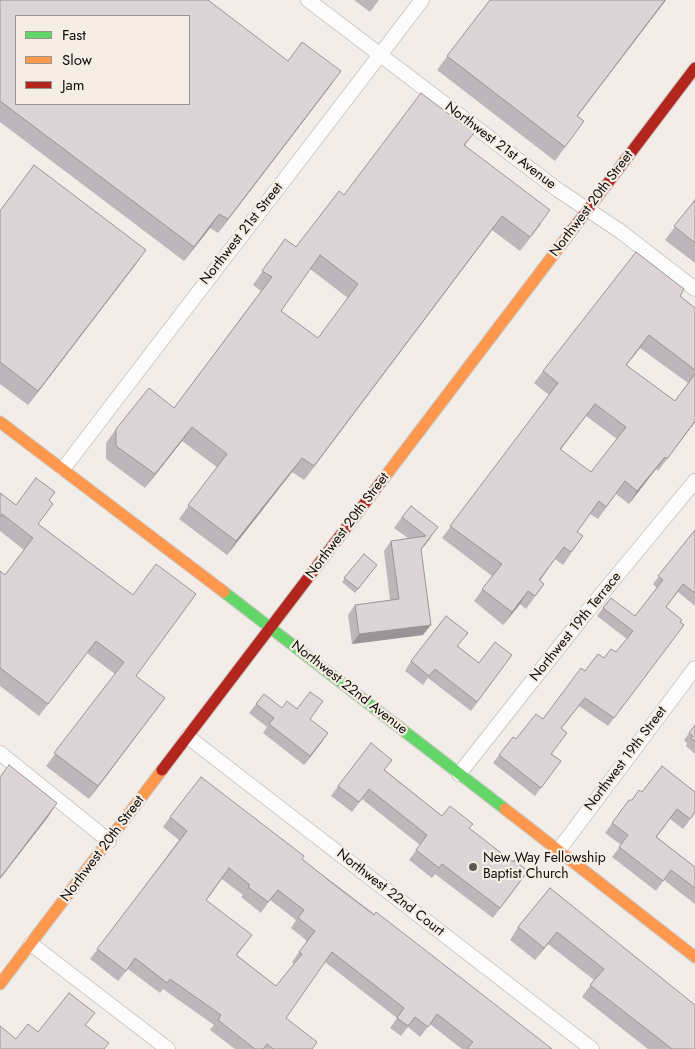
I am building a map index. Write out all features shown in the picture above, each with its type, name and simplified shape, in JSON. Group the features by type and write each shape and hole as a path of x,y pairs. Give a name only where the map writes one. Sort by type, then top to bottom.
{"main road":[{"name":"Northwest 20th Street","path":"0,984 695,68"},
{"name":"Northwest 22nd Avenue","path":"0,422 271,627 695,957"}],"street":[{"name":"Northwest 21st Avenue","path":"308,0 380,56 695,289"},
{"name":"Northwest 21st Street","path":"63,469 422,0"},
{"name":"Northwest 19th Terrace","path":"459,774 586,613 695,481"},
{"name":"Northwest 19th Street","path":"558,850 695,668"},
{"name":"Northwest 22nd Court","path":"188,737 592,1049"},
{"path":"0,753 109,841"},
{"path":"31,944 168,1049"}],"building":[{"path":"0,0 208,0 288,61 302,42 341,71 228,219 219,214 194,247 0,101"},
{"path":"490,0 665,0 577,116 584,121 565,147 447,56"},
{"path":"421,93 474,133 464,145 550,210 530,237 502,216 314,466 302,458 236,541 188,505 227,454 192,427 155,474 116,446 116,429 149,388 174,408 272,277 262,271 285,239 296,247 339,191 344,195","holes":["320,255 358,284 318,338 281,311"]},
{"path":"34,165 146,250 38,391 0,362 0,211"},
{"path":"695,200 695,243 674,226"},
{"path":"636,252 684,289 680,296 695,308 695,370 649,335 626,365 675,401 695,374 695,421 667,459 665,457 637,491 625,481 606,507 599,501 577,532 583,536 571,552 564,547 539,580 544,584 535,596 528,591 512,612 482,589 502,564 450,526 558,383 543,371","holes":["595,404 626,427 591,472 560,449"]},
{"path":"36,478 55,492 49,500 53,504 38,524 133,595 156,564 196,594 136,676 165,698 98,786 54,753 124,662 96,641 48,704 0,668 0,571 5,575 33,538 2,514 0,517 0,493 16,505"},
{"path":"411,506 438,527 421,549 431,625 359,634 355,605 399,599 391,541 426,536 402,517"},
{"path":"695,530 695,593 683,584 666,607 682,620 680,622 684,625 614,718 585,698 561,728 567,733 551,754 561,761 541,788 499,755 513,737 516,739 536,714 543,719 581,668 585,671 598,654 604,658 611,649 616,652 633,631 603,608 611,598 635,616 663,580 658,576"},
{"path":"364,554 377,565 358,589 344,578"},
{"path":"446,616 468,633 457,646 479,663 495,642 512,655 477,702 435,669 429,676 411,661"},
{"path":"310,692 323,701 310,719 328,733 310,756 269,724 274,718 256,704 264,694 282,708 287,701 297,709"},
{"path":"695,725 695,742 691,738 693,736 689,733"},
{"path":"371,743 392,760 384,770 442,816 450,806 473,824 469,828 513,862 514,860 528,871 500,908 442,864 439,868 416,850 427,835 369,789 359,802 338,786"},
{"path":"9,765 57,803 0,878 0,777"},
{"path":"662,766 695,792 695,812 690,819 677,809 656,837 695,867 695,888 671,870 663,881 619,847 628,835 612,823 629,800 632,800 639,790 642,792"},
{"path":"201,777 304,856 302,859 336,886 374,915 376,912 552,1049 467,1049 473,1042 437,1014 428,1027 415,1017 408,1026 397,1018 404,1008 332,952 286,1018 317,1042 312,1049 273,1049 267,1044 263,1049 255,1049 218,1020 221,1015 170,979 167,983 135,958 126,971 97,949 187,831 170,817","holes":["229,868 250,885 248,887 268,902 278,890 304,910 298,918 315,931 299,952 302,954 276,986 236,955 252,935 206,900"]},
{"path":"550,888 695,1005 695,1049 672,1049 590,985 604,969 557,932 544,948 518,927"},
{"path":"69,993 95,1013 85,1025 109,1043 104,1049 0,1049 0,1026 16,1039 28,1024 38,1032"}],"traffic: fast":[{"path":"224,592 505,809"}],"traffic: slow":[{"path":"384,478 573,229"},
{"path":"0,422 224,592"},
{"path":"0,984 162,770"},
{"path":"505,809 695,957"}],"traffic: jam":[{"path":"573,229 695,68"},
{"path":"162,770 384,478"}],"place":[{"name":"New Way Fellowship Baptist Church","path":"473,867"}]}
